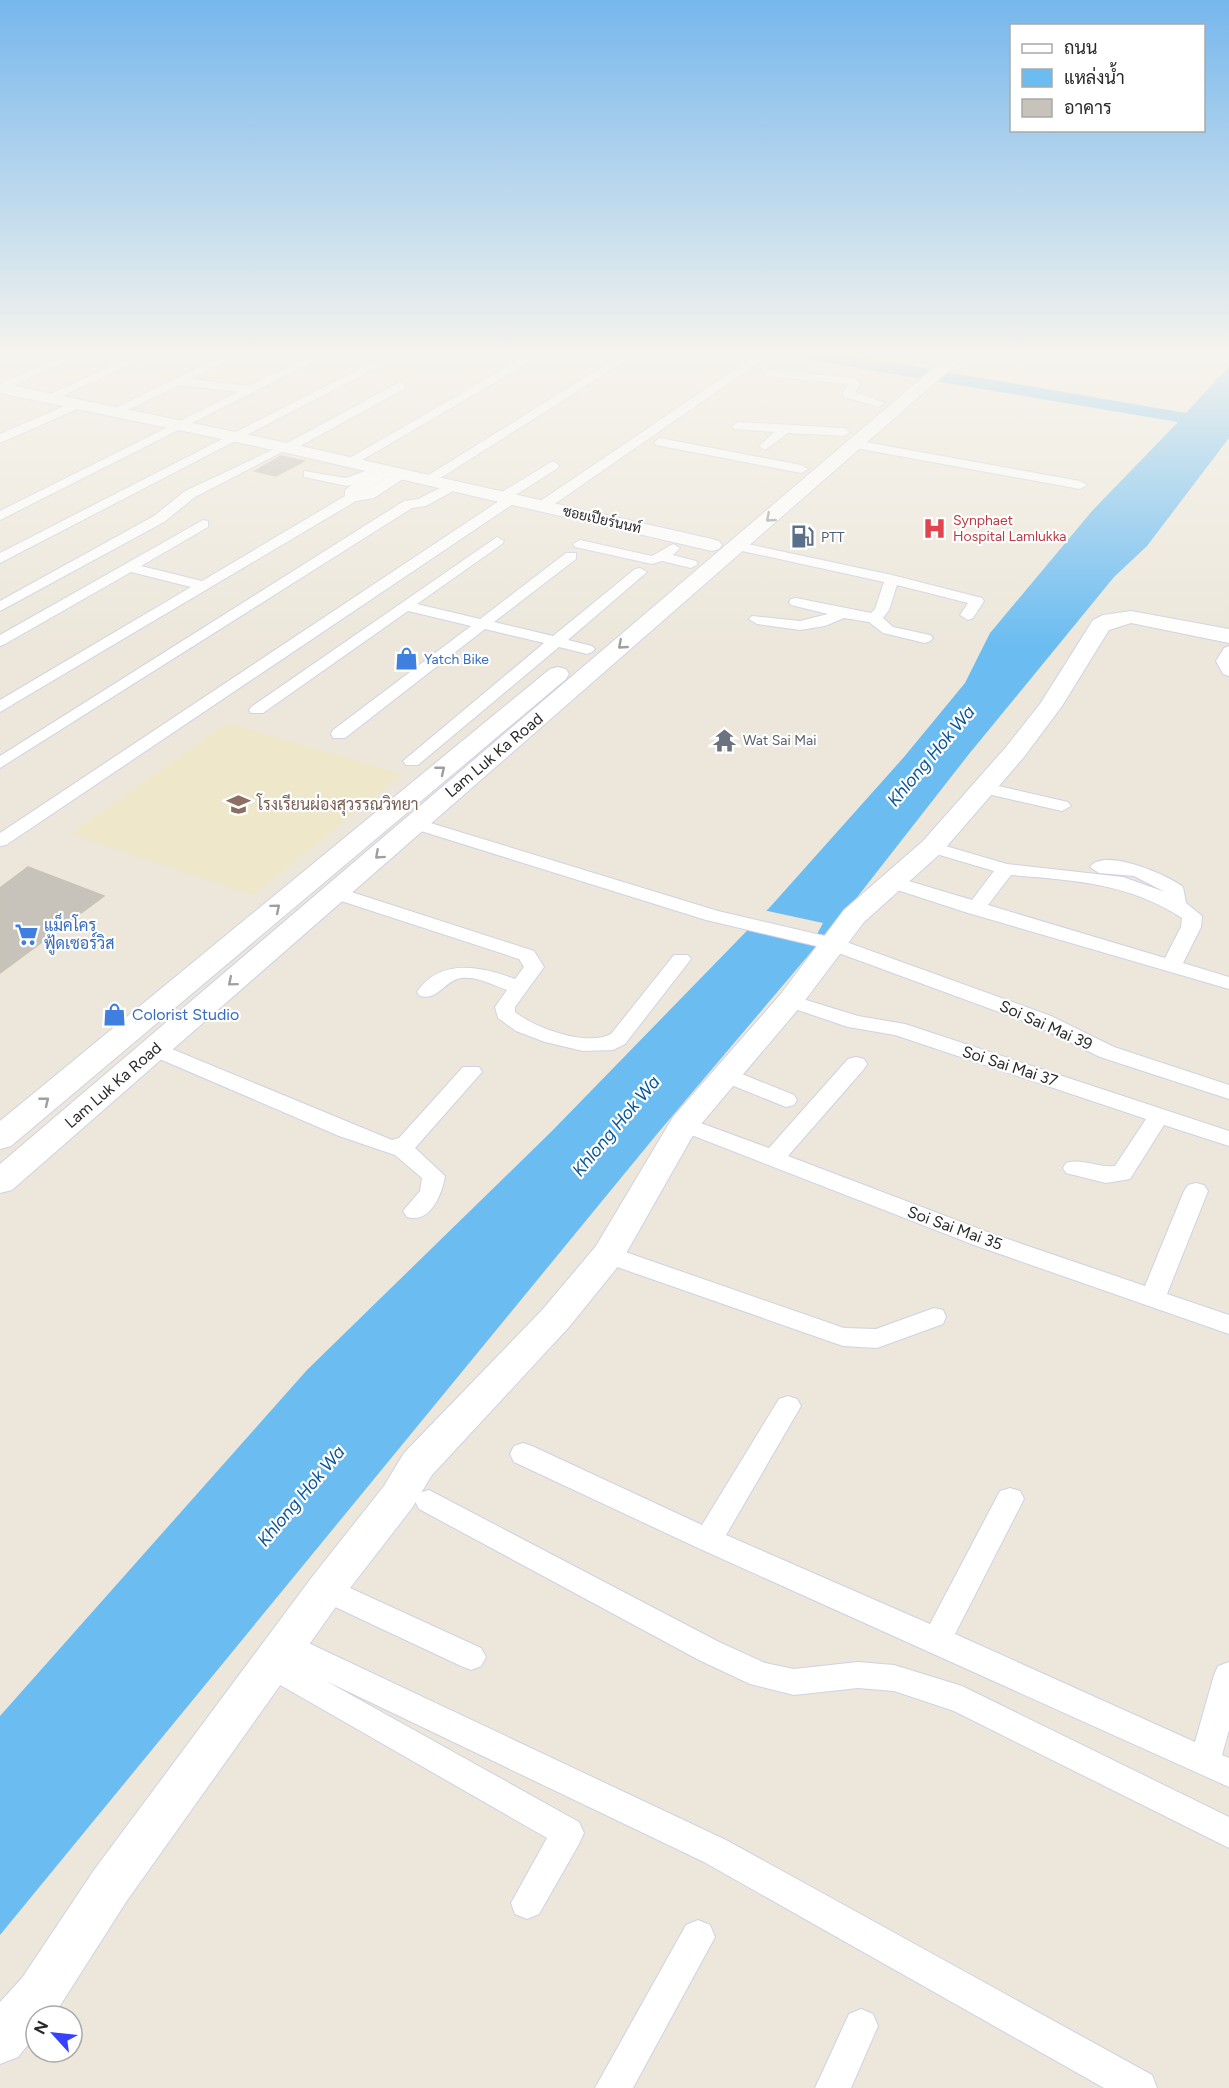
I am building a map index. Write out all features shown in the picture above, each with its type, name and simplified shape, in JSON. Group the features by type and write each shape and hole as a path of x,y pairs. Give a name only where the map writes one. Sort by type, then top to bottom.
{"main road":[{"name":"ซอยเปียร์นนท์","path":"294,450 712,545"},
{"name":"Lam Luk Ka Road","path":"0,1138 691,564 801,469 830,450"},
{"name":"Lam Luk Ka Road","path":"0,1182 738,546 836,450"},
{"path":"0,2038 39,1995 110,1886 326,1589 398,1497 418,1464 556,1318 608,1255 684,1124 790,1001 826,942 932,847 985,788 1050,706 1071,669 1101,626 1120,618 1131,617 1229,636"},
{"path":"1120,618 1130,623 1229,649"},
{"path":"543,686 568,691"}],"street":[{"path":"0,516 133,450"},
{"path":"0,559 210,450"},
{"path":"0,607 159,519 190,494 207,484 218,482 273,450"},
{"path":"347,463 369,450"},
{"path":"409,504 409,497 479,450"},
{"path":"542,507 624,450"},
{"path":"704,450 801,469"},
{"path":"910,450 1080,485"},
{"path":"0,841 554,465"},
{"path":"309,474 347,482 388,472"},
{"path":"0,707 352,498 369,495 388,472"},
{"path":"0,762 409,504 420,502 452,486"},
{"path":"0,640 203,524"},
{"path":"257,710 497,541"},
{"path":"738,546 892,579 977,601 968,615"},
{"path":"339,734 575,550 646,560 667,553 691,564"},
{"path":"129,567 203,586"},
{"path":"412,761 640,572"},
{"path":"874,618 882,610 892,579"},
{"path":"796,602 874,618 888,630 926,638"},
{"path":"407,606 587,649"},
{"path":"757,619 806,627 828,621 842,613"},
{"path":"1229,649 1224,661 1229,671"},
{"path":"985,788 1062,806"},
{"name":"Soi Sai Mai 39","path":"414,824 713,916 826,942 1044,1020 1107,1052 1229,1092"},
{"path":"932,847 1006,869 1063,874 1122,883 1176,905 1192,916 1191,927 1171,966"},
{"path":"975,909 1006,869"},
{"path":"892,882 975,909 1229,983"},
{"path":"336,893 527,955 534,968 505,1007 505,1014 511,1022 578,1044 606,1045 618,1039 681,959"},
{"path":"427,992 441,977 457,971 469,970 519,987"},
{"name":"Soi Sai Mai 37","path":"790,1001 855,1022 898,1029 1229,1138"},
{"path":"155,1049 377,1144 392,1148 406,1143 471,1072"},
{"path":"772,1159 856,1064"},
{"path":"728,1075 786,1100"},
{"path":"1074,1168 1106,1175 1122,1173 1159,1116"},
{"name":"Soi Sai Mai 35","path":"684,1124 981,1239 1229,1325"},
{"path":"400,1146 434,1176 431,1193 415,1211"},
{"path":"1153,1297 1196,1191"},
{"path":"608,1255 843,1337 877,1339 934,1317"},
{"path":"708,1540 788,1406"},
{"path":"523,1454 708,1540 937,1640 1023,1681 1217,1767 1229,1675"},
{"path":"937,1640 1010,1499"},
{"path":"429,1501 709,1651 761,1675 794,1682 858,1675 894,1678 962,1701 1229,1833"},
{"path":"326,1589 471,1657"},
{"path":"278,1655 568,1833 527,1903"},
{"path":"278,1655 383,1695 469,1732 565,1781 716,1851 1139,2088"},
{"path":"613,2088 698,1937"},
{"path":"833,2088 861,2026"}],"shaded area":[{"name":"โรงเรียนผ่องสุวรรณวิทยา","path":"227,723 402,774 254,895 70,834"}],"water":[{"name":"Khlong Hok Wa","path":"1151,450 1220,450 1147,546 1114,577 969,754 851,905 657,1134 0,1935 0,1716 307,1370 553,1130 771,906 904,757 965,683 990,633 1092,511"}],"pier":[{"path":"763,910 823,923 816,936 751,922"}],"building":[{"path":"281,456 304,461 276,476 255,471"},
{"name":"แม็คโคร ฟู้ดเซอร์วิส","path":"28,867 104,896 0,973 0,888"}],"place":[{"name":"Synphaet Hospital Lamlukka","path":"935,528"},
{"name":"PTT","path":"803,537"},
{"name":"Yatch Bike","path":"406,659"},
{"name":"Wat Sai Mai","path":"725,740"},
{"name":"โรงเรียนผ่องสุวรรณวิทยา","path":"239,804"},
{"name":"แม็คโคร ฟู้ดเซอร์วิส","path":"26,934"},
{"name":"Colorist Studio","path":"114,1014"}]}
